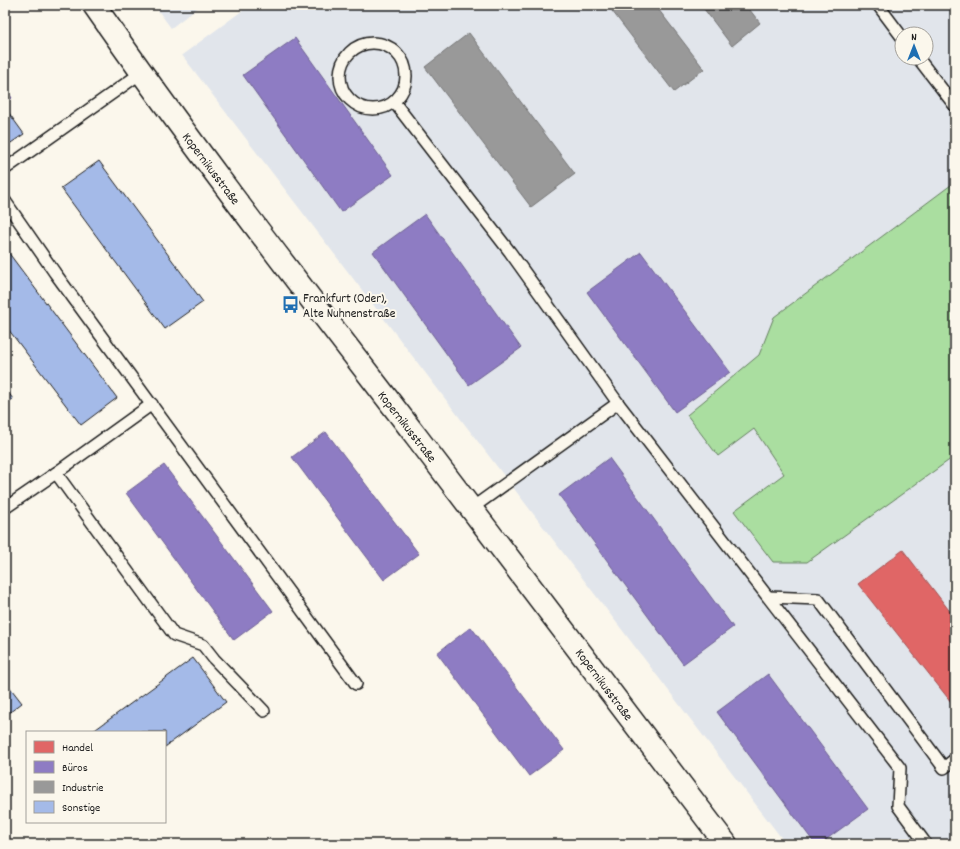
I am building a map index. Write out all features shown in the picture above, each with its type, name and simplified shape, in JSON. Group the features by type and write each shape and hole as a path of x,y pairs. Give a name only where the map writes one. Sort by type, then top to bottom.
{"main road":[{"name":"Kopernikusstraße","path":"94,5 141,73 296,279 472,508 726,844"}],"lane":[{"path":"878,5 894,26"},
{"path":"366,43 386,45 395,51 404,63 406,78 403,91 394,102 384,107 373,109 362,107 353,102 345,94 341,84 340,73 343,63 349,53 366,43"},
{"path":"924,66 955,106"},
{"path":"5,169 141,73"},
{"path":"394,102 510,252 618,403 900,768 898,806 926,844"},
{"path":"5,201 55,273 356,684"},
{"path":"472,508 618,403"},
{"path":"5,508 56,474 152,404"},
{"path":"56,474 174,635 203,645 214,659 264,711"},
{"path":"769,597 818,599 944,768 955,759"}],"shaded area":[{"path":"154,5 201,5 171,28"},
{"path":"250,5 955,5 955,844 786,844 182,55"}],"green space":[{"path":"955,182 955,456 807,562 773,562 734,511 784,474 754,429 718,456 687,415 759,355 774,317"}],"building: Handel":[{"path":"903,550 955,618 955,707 858,584"}],"building: Büros":[{"path":"295,38 393,175 341,212 243,75"},
{"path":"5,88 12,98 5,103"},
{"path":"425,214 521,348 469,385 373,252"},
{"path":"641,252 730,372 675,412 587,292"},
{"path":"326,432 419,554 384,580 292,457"},
{"path":"609,458 733,627 683,664 559,495"},
{"path":"164,465 273,611 234,640 126,493"},
{"path":"471,627 564,750 529,776 437,653"},
{"path":"768,674 868,809 820,844 815,844 717,712"}],"building: Industrie":[{"path":"612,5 655,5 704,69 674,92 609,7"},
{"path":"701,5 746,5 760,23 732,46"},
{"path":"469,33 575,174 531,207 425,67"}],"building: Sonstige":[{"path":"6,109 24,134 5,147 5,110"},
{"path":"99,161 203,302 165,329 61,188"},
{"path":"5,248 117,398 81,425 5,325"},
{"path":"5,388 13,399 5,404"},
{"path":"193,658 226,702 166,746 166,731 93,731"},
{"path":"5,681 22,703 5,716"}],"place":[{"name":"Frankfurt (Oder), Alte Nuhnenstraße","path":"290,304"}]}
